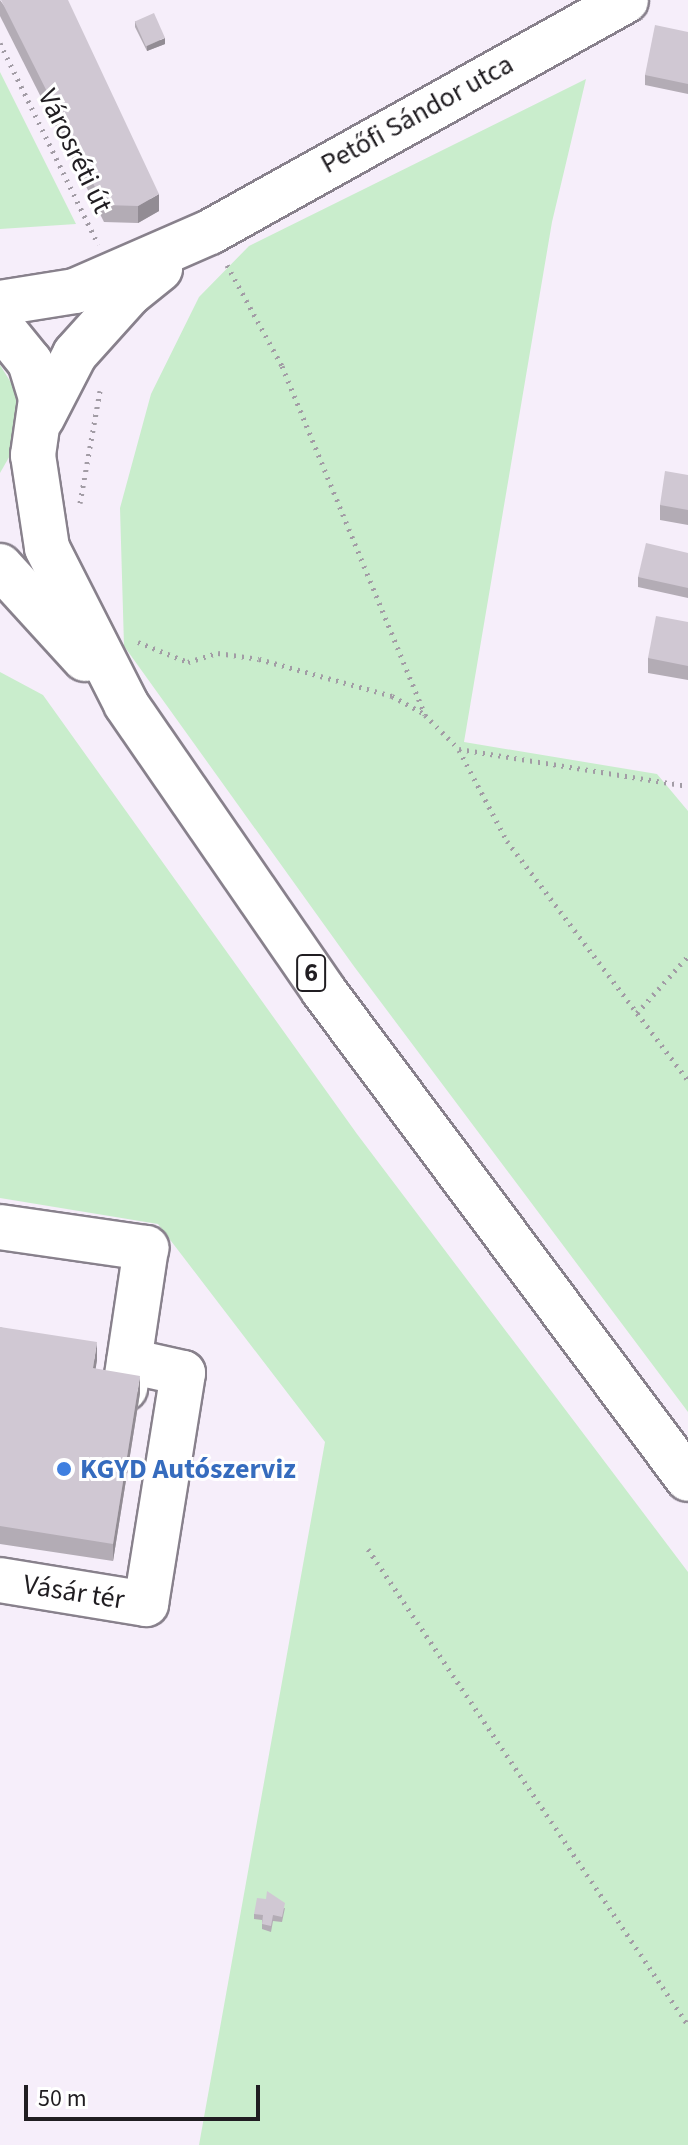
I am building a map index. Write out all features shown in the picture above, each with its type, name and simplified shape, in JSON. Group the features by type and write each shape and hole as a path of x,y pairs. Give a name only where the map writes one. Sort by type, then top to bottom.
{"main road":[{"name":"Petőfi Sándor utca","path":"0,303 75,291 210,232 626,0"},
{"name":"Petőfi Sándor utca","path":"0,498 37,436 75,354 129,294 210,232"},
{"name":"6","path":"0,325 30,362 47,548 126,704 323,990 688,1479"},
{"name":"6","path":"0,566 126,704"},
{"name":"Vásár tér","path":"0,1227 146,1248 127,1375 183,1373 146,1604 0,1580"}],"path":[{"name":"Városréti út","path":"0,43 113,276"},
{"path":"210,232 287,379 425,715"},
{"path":"79,507 101,387"},
{"path":"131,635 164,656 188,662 218,653 259,659 392,696 425,715 459,749 507,841 688,1080"},
{"path":"459,749 688,786"},
{"path":"637,1013 688,956"},
{"path":"368,1549 688,2025"}],"green space":[{"path":"0,72 76,224 0,229"},
{"path":"586,79 552,222 464,742 657,774 688,811 688,1412 353,965 124,646 120,508 151,394 199,297 249,246"},
{"path":"0,365 15,389 20,418 16,445 0,473"},
{"path":"0,672 43,695 357,1134 688,1572 688,2145 199,2145 325,1442 158,1224 0,1198"}],"building":[{"path":"1,0 68,0 159,194 138,206 104,205"},
{"path":"154,13 165,38 146,46 135,22"},
{"path":"655,25 688,32 688,84 645,75"},
{"path":"665,471 688,475 688,510 660,505"},
{"path":"646,543 688,553 688,588 638,577"},
{"path":"656,616 688,622 688,666 648,658"},
{"name":"KGYD Autószerviz","path":"0,1327 97,1342 93,1368 140,1376 113,1544 0,1526"},
{"path":"267,1891 285,1903 282,1917 273,1915 271,1926 262,1924 263,1915 254,1914 257,1898 266,1899"}],"place":[{"name":"KGYD Autószerviz","path":"64,1469"}]}
